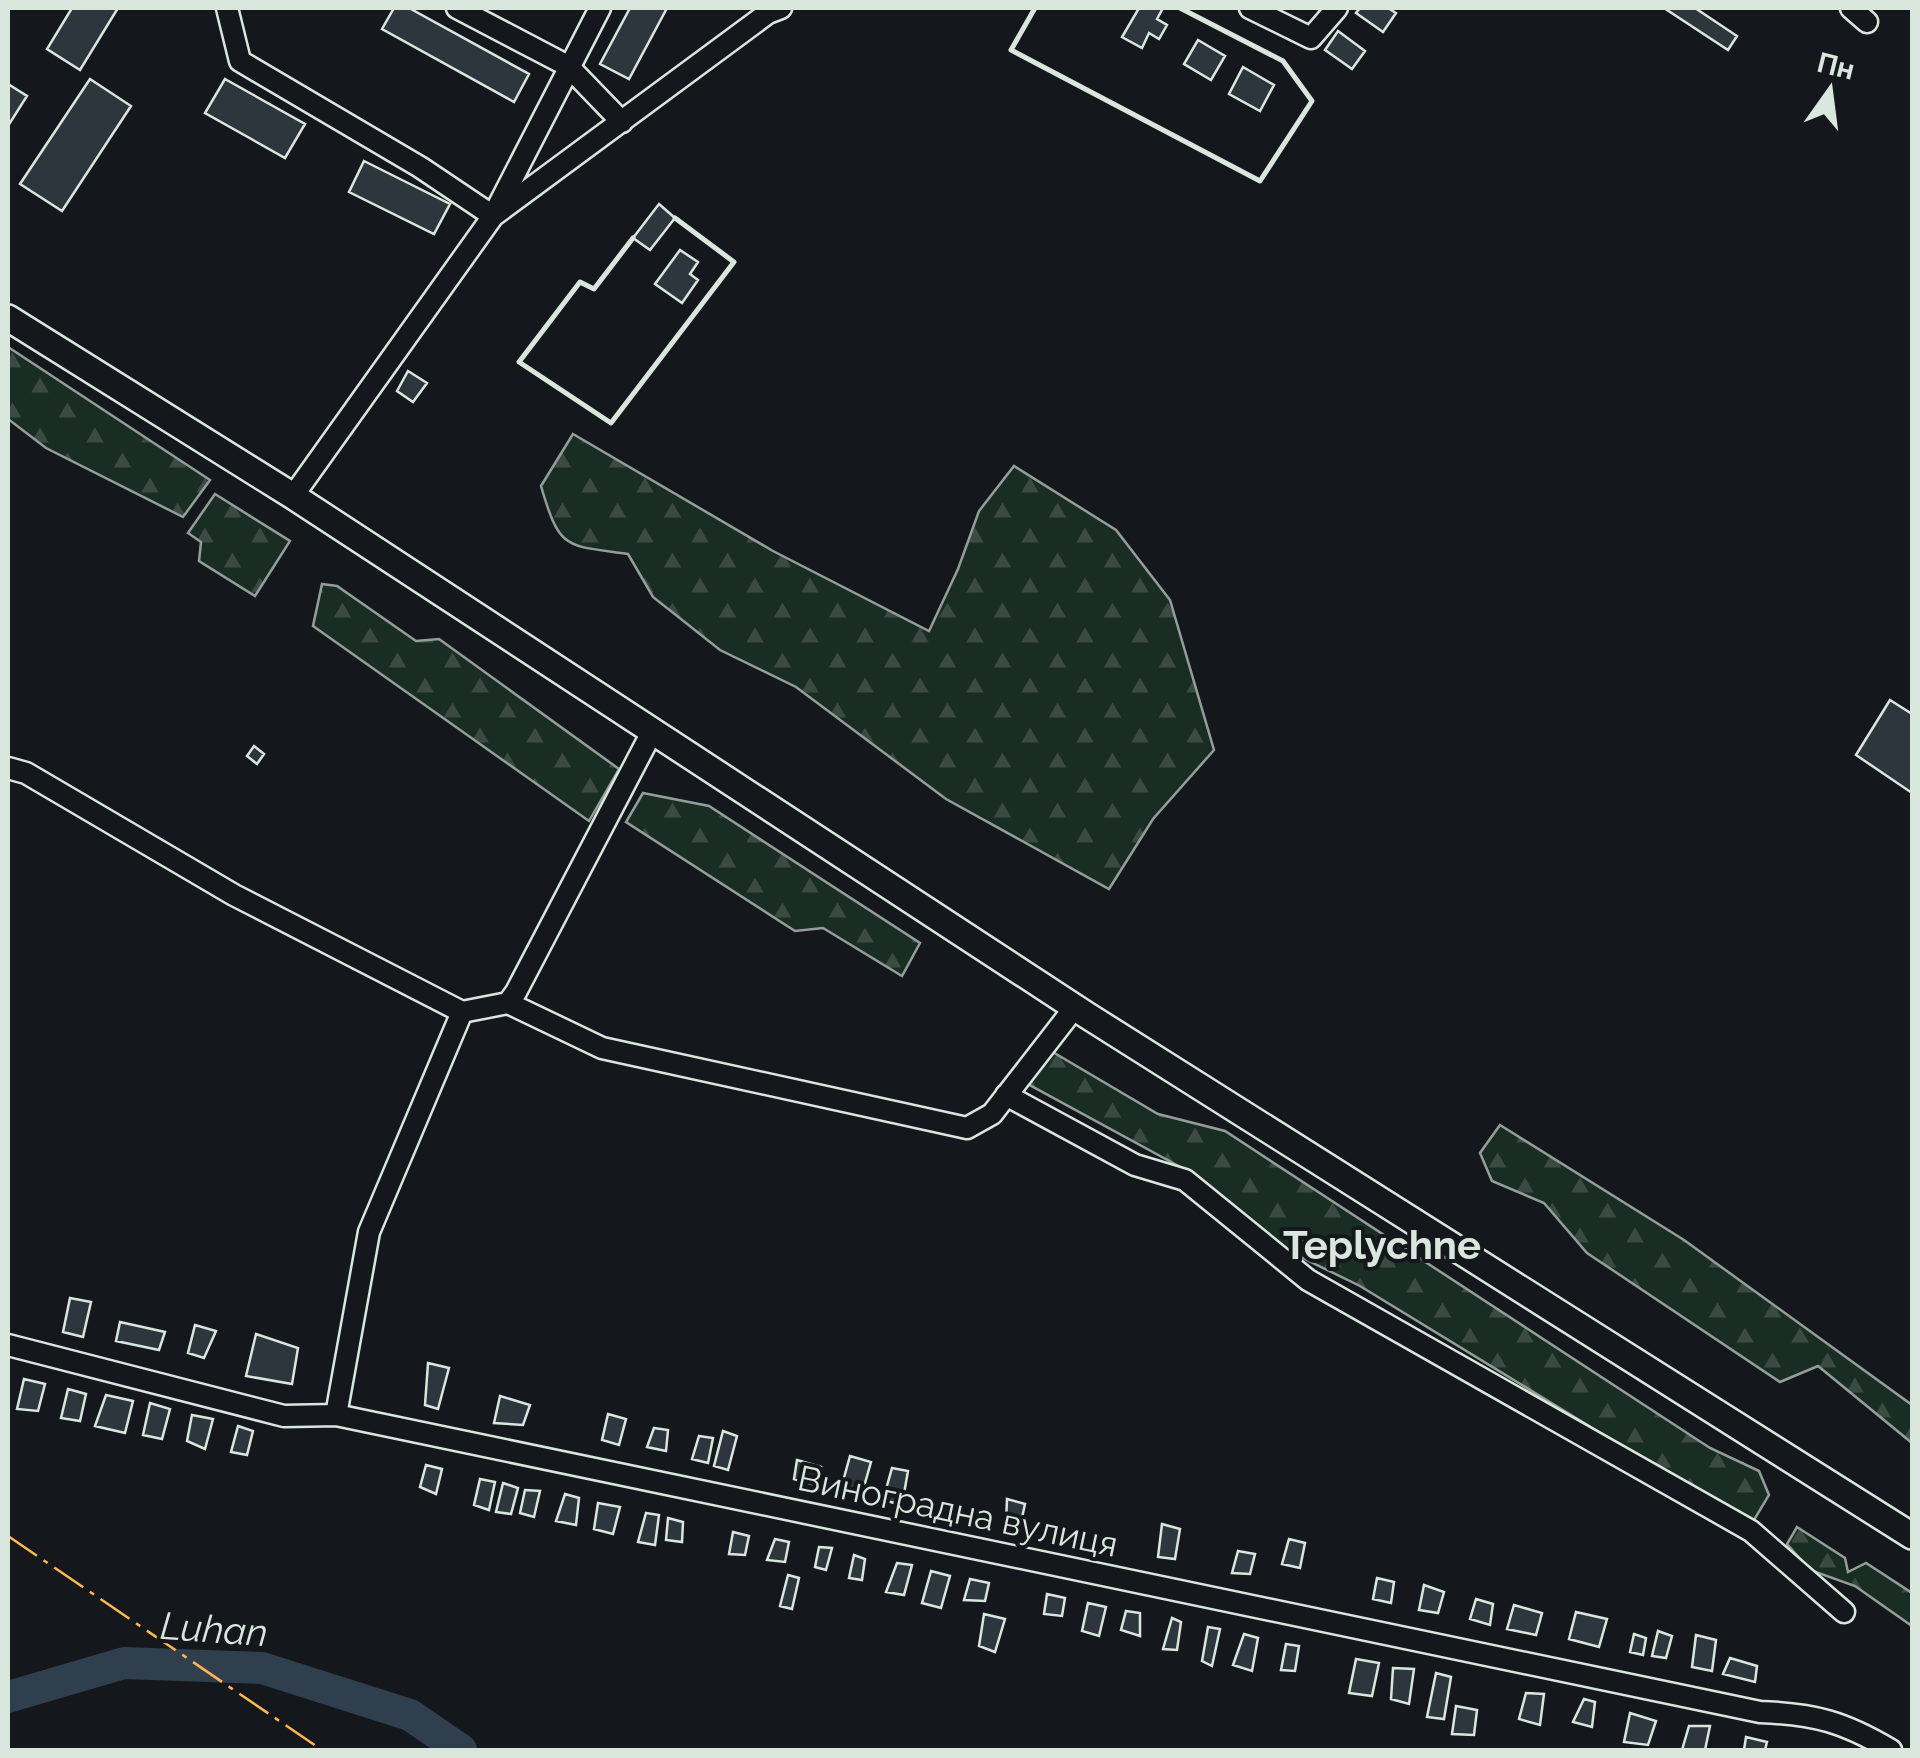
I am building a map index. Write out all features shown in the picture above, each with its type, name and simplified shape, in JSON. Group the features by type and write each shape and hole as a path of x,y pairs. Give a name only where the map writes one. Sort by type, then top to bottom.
{"main road":[{"path":"8,318 293,496 1075,1007 1912,1536"}],"street":[{"path":"228,8 240,61 420,167 493,216"},
{"path":"458,8 568,66 622,122"},
{"path":"293,496 493,216 600,8"},
{"path":"493,216 781,8"},
{"path":"1250,8 1311,38 1337,8"},
{"path":"1851,8 1866,22"},
{"path":"508,1003 652,732"},
{"path":"8,768 26,772 234,895 462,1012 508,1003 602,1048 968,1128 992,1114 1075,1007"},
{"path":"336,1415 369,1232 462,1012"},
{"path":"1006,1095 1135,1166 1185,1180 1308,1280 1752,1531 1844,1612"},
{"name":"Виноградна вулиця","path":"8,1345 284,1416 336,1415 1760,1712 1804,1714 1856,1729 1892,1750"}],"green space":[{"path":"8,347 210,480 183,517 46,448 8,419"},
{"path":"573,434 773,551 929,631 979,511 1014,466 1116,530 1170,600 1214,750 1153,819 1109,889 946,799 796,687 720,650 653,597 628,554 590,549 568,541 554,523 541,486"},
{"path":"215,494 290,541 255,596 199,561 201,542 188,533"},
{"path":"322,584 337,586 416,641 439,639 619,769 589,821 313,626"},
{"path":"643,793 709,806 920,943 902,976 823,928 795,931 626,822"},
{"path":"1051,1051 1158,1114 1225,1131 1710,1448 1759,1471 1769,1495 1751,1525 1360,1286 1274,1244 1195,1175 1026,1083"},
{"path":"1500,1125 1684,1240 1912,1405 1912,1443 1818,1366 1780,1382 1587,1253 1544,1203 1492,1181 1480,1153"},
{"path":"1797,1527 1845,1558 1848,1572 1866,1563 1912,1593 1912,1626 1855,1586 1810,1570 1787,1544"}],"building":[{"path":"72,8 118,8 80,70 47,49"},
{"path":"394,8 409,8 529,74 514,102 382,29"},
{"path":"630,8 667,8 629,79 600,64"},
{"path":"1139,8 1163,8 1157,19 1167,25 1159,39 1149,33 1142,48 1122,37"},
{"path":"1360,8 1388,8 1396,13 1383,32 1356,13"},
{"path":"1664,8 1695,8 1737,36 1728,50"},
{"path":"1338,31 1365,51 1352,69 1325,50"},
{"path":"1198,40 1225,56 1211,80 1184,64"},
{"path":"1243,67 1274,85 1260,111 1229,94"},
{"path":"90,79 131,106 62,211 20,184"},
{"path":"225,79 305,124 285,158 205,113"},
{"path":"8,84 27,96 8,126"},
{"path":"364,161 450,204 434,234 349,192"},
{"path":"659,204 675,218 650,250 633,238"},
{"path":"680,250 698,262 690,274 698,280 682,303 655,284"},
{"path":"408,371 427,383 413,402 397,391"},
{"path":"1890,700 1912,714 1912,793 1856,755"},
{"path":"254,746 264,754 257,764 247,756"},
{"path":"70,1298 91,1302 83,1337 63,1332"},
{"path":"120,1322 165,1332 159,1350 116,1341"},
{"path":"195,1325 216,1331 204,1358 188,1353"},
{"path":"256,1334 298,1348 292,1384 246,1376"},
{"path":"428,1363 449,1368 438,1409 425,1405"},
{"path":"24,1379 45,1384 38,1411 17,1409"},
{"path":"68,1389 86,1394 80,1421 61,1418"},
{"path":"106,1395 133,1401 125,1433 95,1426"},
{"path":"500,1396 530,1405 523,1425 494,1423"},
{"path":"150,1403 170,1409 162,1439 143,1435"},
{"path":"608,1414 626,1419 619,1445 602,1440"},
{"path":"192,1415 213,1419 205,1449 187,1441"},
{"path":"238,1426 253,1431 247,1455 231,1452"},
{"path":"654,1428 668,1430 666,1451 647,1447"},
{"path":"723,1431 737,1436 728,1470 714,1466"},
{"path":"699,1436 713,1438 708,1463 692,1459"},
{"path":"850,1456 871,1462 861,1497 840,1492"},
{"path":"797,1460 821,1467 819,1486 794,1479"},
{"path":"426,1465 442,1469 436,1494 420,1487"},
{"path":"892,1468 908,1471 902,1505 883,1500"},
{"path":"480,1479 495,1482 489,1510 474,1505"},
{"path":"503,1483 518,1488 511,1514 496,1512"},
{"path":"525,1490 540,1491 534,1517 520,1513"},
{"path":"565,1494 579,1498 576,1525 556,1521"},
{"path":"1007,1499 1025,1504 1020,1527 1006,1523"},
{"path":"598,1503 620,1507 613,1534 594,1529"},
{"path":"646,1513 659,1515 655,1545 638,1542"},
{"path":"668,1518 683,1522 682,1542 666,1540"},
{"path":"1162,1524 1180,1529 1175,1559 1158,1557"},
{"path":"733,1532 749,1536 745,1555 729,1554"},
{"path":"775,1539 789,1542 785,1562 767,1560"},
{"path":"1289,1539 1305,1543 1300,1568 1282,1564"},
{"path":"819,1547 832,1548 826,1570 815,1567"},
{"path":"1238,1551 1255,1554 1250,1574 1232,1573"},
{"path":"854,1555 865,1559 862,1580 849,1578"},
{"path":"897,1563 912,1565 904,1595 886,1592"},
{"path":"931,1571 950,1576 941,1608 922,1603"},
{"path":"788,1575 799,1578 792,1609 780,1606"},
{"path":"1377,1578 1394,1582 1391,1603 1373,1599"},
{"path":"970,1579 989,1583 985,1601 964,1600"},
{"path":"1424,1585 1444,1592 1438,1613 1419,1610"},
{"path":"1047,1594 1065,1598 1062,1616 1044,1614"},
{"path":"1476,1599 1493,1604 1490,1625 1470,1619"},
{"path":"1088,1603 1106,1607 1099,1636 1082,1631"},
{"path":"1514,1605 1542,1613 1536,1635 1507,1629"},
{"path":"1126,1611 1140,1613 1140,1636 1121,1630"},
{"path":"1576,1612 1607,1619 1599,1647 1569,1639"},
{"path":"984,1614 1005,1619 995,1652 979,1646"},
{"path":"1172,1618 1181,1622 1177,1650 1163,1649"},
{"path":"1208,1627 1220,1629 1212,1666 1202,1661"},
{"path":"1658,1631 1672,1636 1666,1658 1652,1656"},
{"path":"1244,1634 1258,1638 1252,1671 1233,1665"},
{"path":"1634,1634 1646,1638 1643,1655 1630,1652"},
{"path":"1696,1635 1716,1640 1712,1671 1692,1667"},
{"path":"1286,1644 1299,1646 1295,1671 1281,1670"},
{"path":"1730,1658 1757,1666 1755,1682 1723,1674"},
{"path":"1356,1659 1379,1663 1372,1696 1349,1693"},
{"path":"1393,1668 1414,1669 1409,1704 1391,1699"},
{"path":"1436,1673 1451,1677 1444,1719 1427,1717"},
{"path":"1526,1693 1544,1694 1540,1725 1519,1719"},
{"path":"1584,1699 1595,1702 1592,1727 1573,1722"},
{"path":"1456,1706 1477,1710 1474,1735 1452,1734"},
{"path":"1630,1713 1656,1721 1648,1745 1624,1742"},
{"path":"1689,1726 1710,1726 1705,1750 1682,1750"},
{"path":"1746,1737 1767,1742 1765,1750 1744,1750"}],"waterway":[{"name":"Luhan","path":"8,1697 124,1663 262,1668 410,1715 461,1750"}],"wall":[{"path":"1035,8 1011,50 1260,181 1312,101 1283,61 1180,8"},
{"path":"633,238 594,289 580,282 519,362 611,423 734,262 675,218"}],"power":[{"path":"8,1536 322,1750"}],"district":[{"name":"Teplychne","path":"1382,1244"}]}
